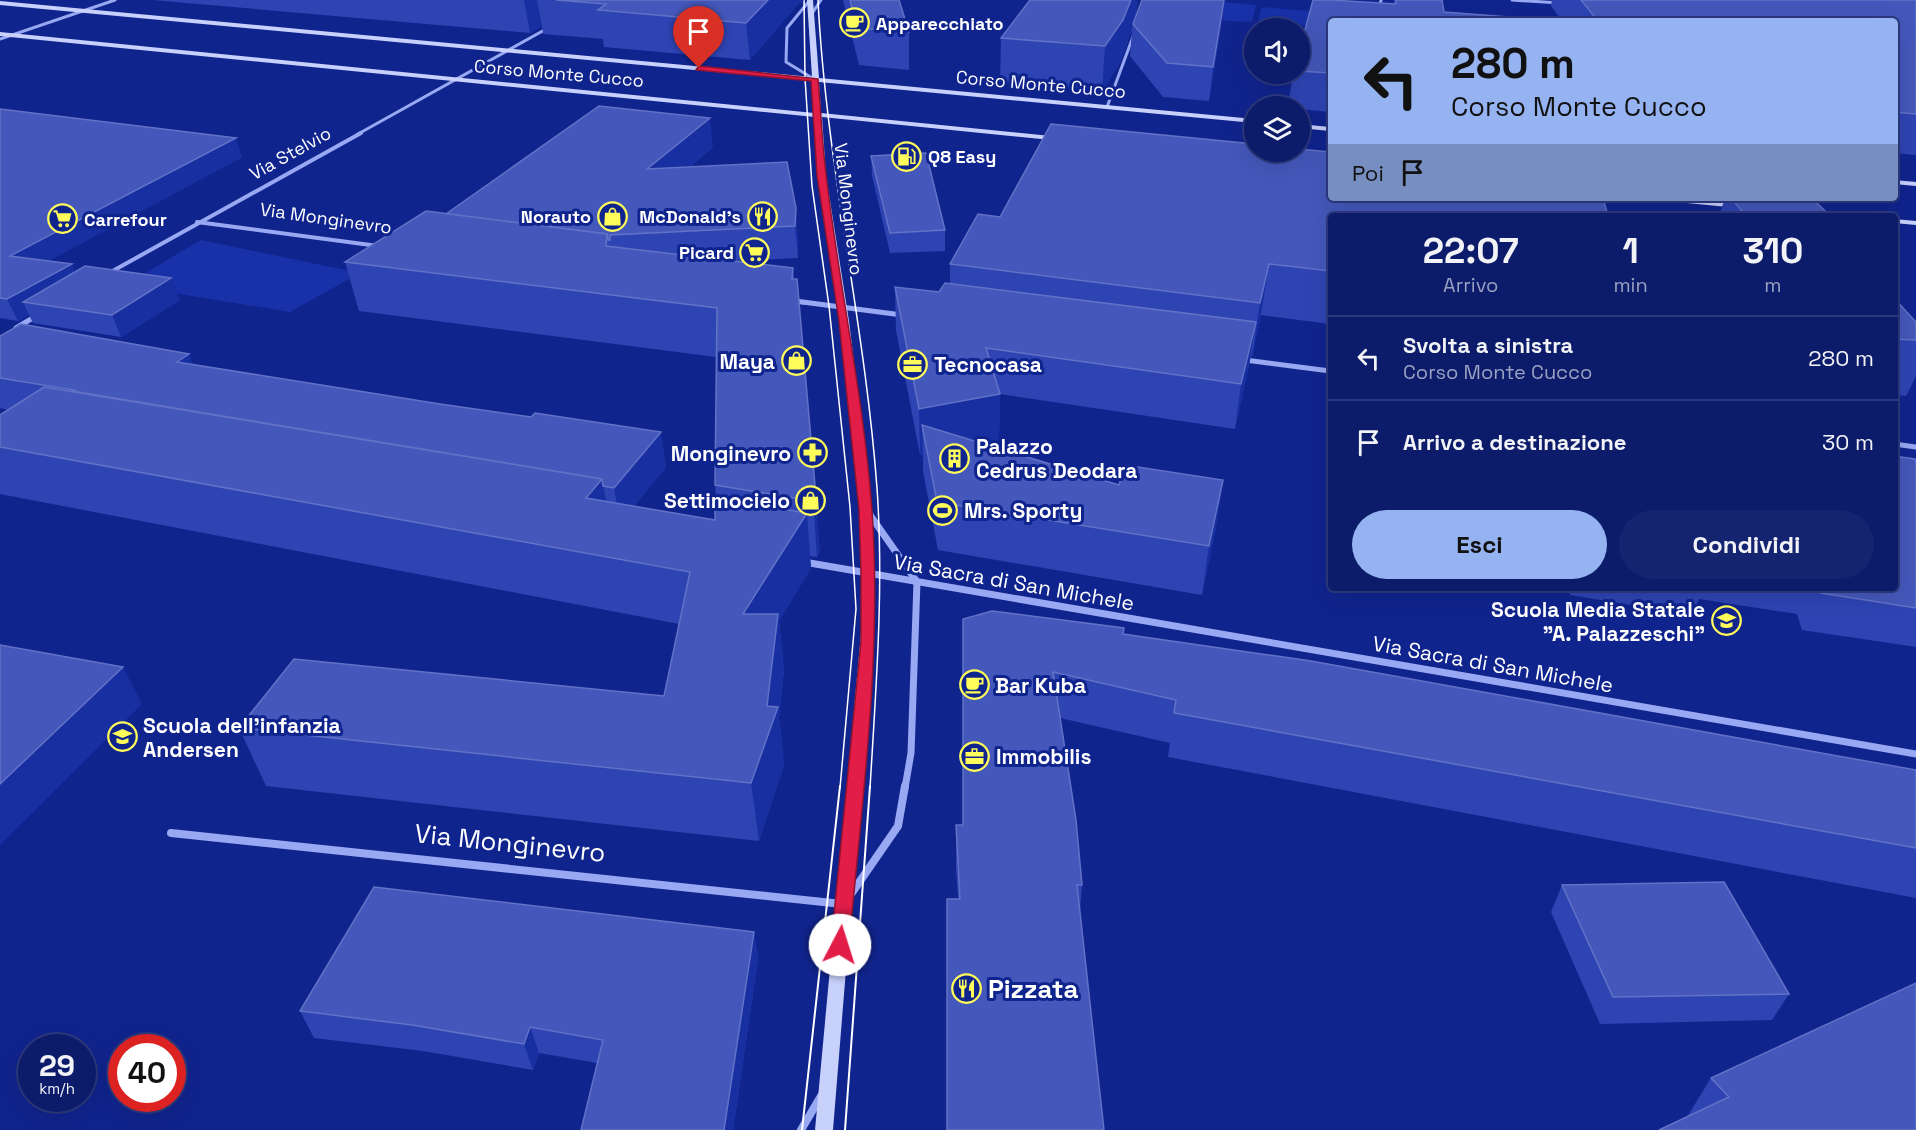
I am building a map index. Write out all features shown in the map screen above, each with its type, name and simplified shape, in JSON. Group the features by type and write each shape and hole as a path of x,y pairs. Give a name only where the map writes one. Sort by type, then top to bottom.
{"street":[{"path":"0,39 115,0"},
{"name":"Via Monginevro","path":"810,0 822,175 866,509 868,573 868,641 824,1130"},
{"name":"Via Monginevro","path":"810,0 787,28 786,62 814,79"},
{"path":"811,15 821,0"},
{"path":"1378,18 1381,0"},
{"path":"1512,0 1567,3"},
{"name":"Corso Monte Cucco","path":"0,3 1244,120"},
{"name":"Via Stelvio","path":"99,280 197,222 551,27"},
{"path":"1107,106 1135,31"},
{"name":"Corso Monte Cucco","path":"0,34 1069,140"},
{"path":"1310,127 1328,129"},
{"path":"1898,182 1916,184"},
{"path":"1685,201 1744,207"},
{"path":"1797,212 1807,213"},
{"name":"Via Monginevro","path":"197,222 381,246"},
{"path":"1898,222 1916,224"},
{"name":"Via Monginevro","path":"789,300 841,307"},
{"path":"841,307 905,316"},
{"path":"10,331 39,314"},
{"path":"1236,358 1328,371"},
{"path":"1898,445 1916,447"},
{"name":"Via Monginevro","path":"844,904 898,826 911,753 917,582 866,509"},
{"name":"Via Sacra di San Michele","path":"800,561 1916,754"},
{"name":"Via Monginevro","path":"171,833 844,904"},
{"name":"Via Monginevro","path":"801,1130 828,1085"}],"shaded area":[{"path":"1220,2 1256,5 1253,18 1244,18 1244,22 1215,20"},
{"path":"1262,7 1346,14 1337,18 1328,18 1328,27 1310,26 1310,18 1259,18"},
{"path":"201,240 360,273 290,312 125,285"}],"building":[{"path":"556,0 768,0 746,23 598,10 606,4"},
{"path":"850,0 899,0 909,32 857,28"},
{"path":"1030,0 1131,0 1123,20 1105,46 1001,38"},
{"path":"1142,0 1224,0 1213,67 1167,63 1133,24"},
{"path":"1313,0 1396,4 1396,0 1442,0 1444,12 1523,18 1328,18 1328,73 1310,72 1310,18 1308,18"},
{"path":"1581,0 1916,0 1916,114 1898,112 1898,18 1596,18"},
{"path":"599,106 710,118 647,169 787,162 796,208 795,226 610,235 610,240 608,240 607,234 446,214"},
{"name":"Carrefour","path":"0,109 236,138 10,256 72,264 7,299 0,298"},
{"path":"1051,124 1244,143 1244,162 1310,162 1310,150 1328,152 1328,201 1604,201 1607,213 1328,213 1328,271 1269,264 1260,303 950,264 978,214 1000,217"},
{"path":"926,153 945,230 890,233 871,156"},
{"path":"1734,201 1815,201 1827,213 1744,213"},
{"path":"426,211 607,234 606,246 793,268 792,279 797,279 816,497 813,501 715,485 717,308 345,262"},
{"path":"85,266 171,278 112,315 23,302"},
{"path":"945,283 1256,322 1241,384 986,348 1000,394 919,409 895,287 939,292"},
{"path":"1898,302 1916,322 1916,340 1898,339"},
{"path":"21,324 189,354 177,362 440,404 531,417 535,413 661,432 614,488 603,486 602,479 0,378 0,336"},
{"path":"44,387 602,479 586,498 715,520 715,498 807,513 743,614 778,614 767,706 778,707 751,783 239,728 294,659 664,696 690,572 0,447 0,415"},
{"path":"922,425 1119,485 1125,465 1223,480 1209,546 937,502"},
{"path":"1898,457 1915,459 1916,608 1820,591 1898,591"},
{"path":"992,611 1124,628 1123,634 1311,661 1916,770 1916,848 1174,713 1176,700 1053,672 1076,820 1082,885 1077,885 1104,1130 947,1130 947,899 960,899 956,825 963,825 963,619"},
{"path":"0,645 123,667 0,784"},
{"path":"1724,882 1789,994 1613,997 1562,885"},
{"path":"374,887 754,932 724,1130 581,1130 603,1040 530,1027 524,1044 412,1025 300,1011"},
{"path":"1916,983 1916,1130 1659,1130 1729,1097 1711,1078"}],"tram line":[{"path":"804,0 805,78 812,186 829,306 850,507 856,609 840,788"},
{"path":"818,0 829,122 864,366 877,488 880,563 877,675 870,788"},
{"path":"802,1130 840,786"},
{"path":"845,1130 870,786"}],"place":[{"name":"Apparecchiato","path":"855,23"},
{"name":"Q8 Easy","path":"907,156"},
{"name":"Norauto","path":"612,216"},
{"name":"McDonald's","path":"762,216"},
{"name":"Carrefour","path":"63,219"},
{"name":"Picard","path":"755,252"},
{"name":"Maya","path":"796,361"},
{"name":"Tecnocasa","path":"913,364"},
{"name":"Monginevro","path":"812,453"},
{"name":"Palazzo Cedrus Deodara","path":"955,458"},
{"name":"Settimocielo","path":"811,500"},
{"name":"Mrs. Sporty","path":"943,510"},
{"name":"Scuola Media Statale \"A. Palazzeschi\"","path":"1726,621"},
{"name":"Bar Kuba","path":"974,685"},
{"name":"Scuola dell'infanzia Andersen","path":"122,737"},
{"name":"Immobilis","path":"975,756"},
{"name":"Pizzata","path":"967,989"}],"route":[{"path":"699,68 814,79 822,175 844,321 866,509 868,573 868,641 840,945"}]}
